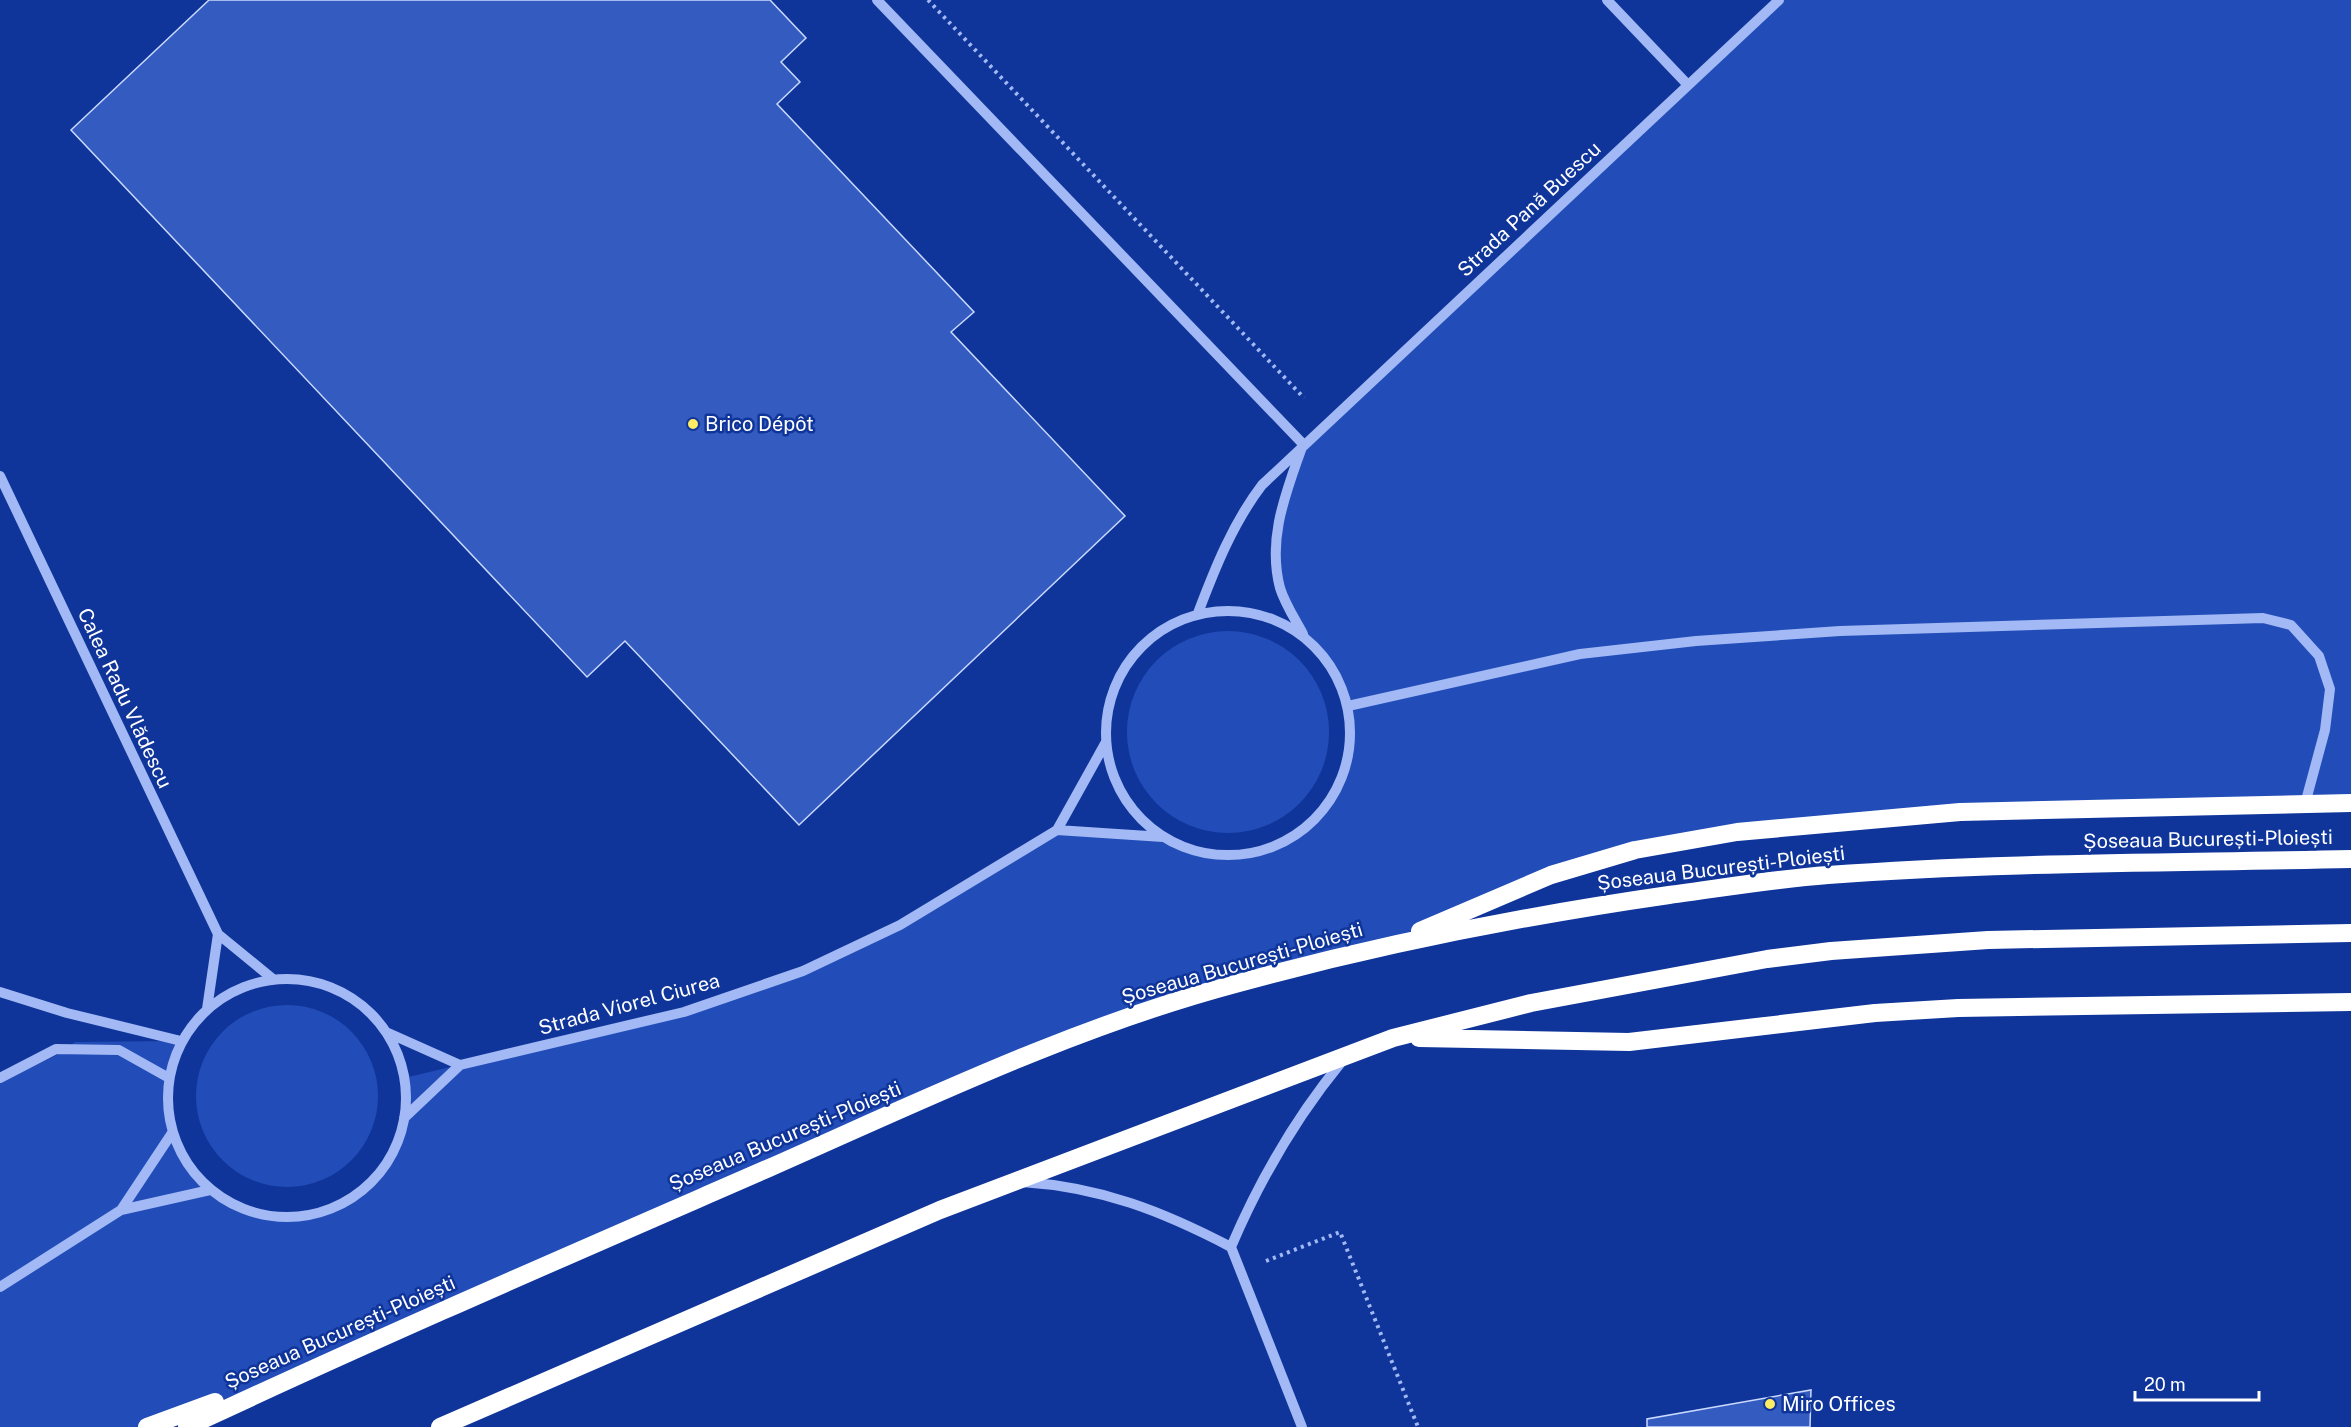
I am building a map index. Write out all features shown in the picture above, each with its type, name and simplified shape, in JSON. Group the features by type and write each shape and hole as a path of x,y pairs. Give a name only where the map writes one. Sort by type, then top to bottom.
{"highway":[{"path":"1385,946 1551,875 1635,850 1737,832 1960,812 2351,803"},
{"name":"Șoseaua București-Ploiești","path":"187,1427 324,1363 1076,1037 1153,1007 1201,993 1385,946 1611,903 1827,875 1984,867 2351,859"},
{"path":"440,1427 1010,1182 1393,1038 1531,1003 1767,959 1904,945 2000,940 2351,933"},
{"path":"1393,1038 1629,1042 1875,1013 1958,1008 2351,1002"},
{"path":"147,1427 324,1363"}],"street":[{"path":"877,0 1303,444"},
{"path":"1607,0 1688,84"},
{"name":"Strada Pană Buescu","path":"1198,613 1210,582 1247,505 1262,485 1303,444 1779,0"},
{"name":"Strada Pană Buescu","path":"1303,444 1278,517 1276,539 1276,565 1281,590 1303,634"},
{"name":"Calea Radu Vlădescu","path":"0,476 218,934 273,979"},
{"path":"1234,609 1270,617 1303,634 1332,667 1348,706 1350,748 1345,772 1334,795 1308,826 1285,842 1253,853 1232,856 1210,854 1186,848 1163,837 1134,812 1119,788 1114,779 1106,742 1107,708 1119,676 1132,657 1139,647 1166,626 1198,613 1234,609"},
{"path":"1348,706 1580,654 1696,641 1840,632 2263,618 2291,625 2319,656 2330,689 2325,730 2305,804"},
{"name":"Strada Viorel Ciurea","path":"460,1065 684,1012 803,971 900,925 1057,830 1106,742"},
{"path":"1057,830 1163,837"},
{"path":"207,1009 218,934"},
{"path":"273,979 305,980 336,989 364,1007 386,1032 398,1054 404,1078 404,1118 388,1161 371,1184 339,1206 307,1216 282,1218 256,1214 231,1204 210,1191 181,1154 168,1116 169,1078 181,1041 207,1009 237,989 273,979"},
{"path":"0,992 67,1013 181,1041"},
{"path":"386,1032 460,1065 404,1118"},
{"path":"0,1077 56,1049 119,1050 169,1078"},
{"path":"1231,1247 1254,1195 1293,1125 1348,1053"},
{"path":"121,1210 172,1133"},
{"path":"1010,1182 1060,1184 1107,1194 1153,1209 1231,1247 1302,1427"},
{"path":"0,1287 121,1210 210,1191"}],"path":[{"path":"928,0 1304,398"},
{"path":"1241,1272 1340,1232 1418,1427"}],"shaded area":[{"path":"1779,0 2351,0 2351,803 1960,812 1635,850 1385,946 1153,1007 324,1363 147,1427 0,1427 0,1082 57,1055 75,1042 181,1041 171,1092 169,1118 187,1166 218,1198 258,1215 302,1216 343,1202 377,1175 399,1133 404,1078 684,1012 803,971 900,925 1057,830 1163,837 1186,848 1232,856 1253,853 1285,842 1308,826 1334,795 1345,772 1350,748 1351,726 1348,706 1332,667 1303,635 1281,590 1276,539 1303,444"},
{"path":"1218,631 1238,631 1267,638 1300,660 1322,693 1329,732 1322,771 1300,804 1267,826 1238,833 1218,833 1189,826 1156,804 1134,771 1127,742 1127,722 1134,693 1156,660 1189,638"},
{"path":"287,1005 322,1012 338,1020 351,1032 363,1045 371,1061 378,1096 371,1131 363,1147 351,1160 338,1172 322,1180 287,1187 252,1180 236,1172 223,1160 211,1147 203,1131 196,1096 203,1061 211,1045 223,1032 236,1020 252,1012"}],"building":[{"name":"Brico Dépôt","path":"209,0 770,0 806,38 781,62 800,82 777,104 974,312 951,332 1125,516 799,825 625,641 587,677 71,130"},
{"name":"Miro Offices","path":"1811,1390 1810,1427 1647,1427 1647,1419"}],"place":[{"name":"Brico Dépôt","path":"693,424"},
{"name":"Miro Offices","path":"1770,1404"}]}
